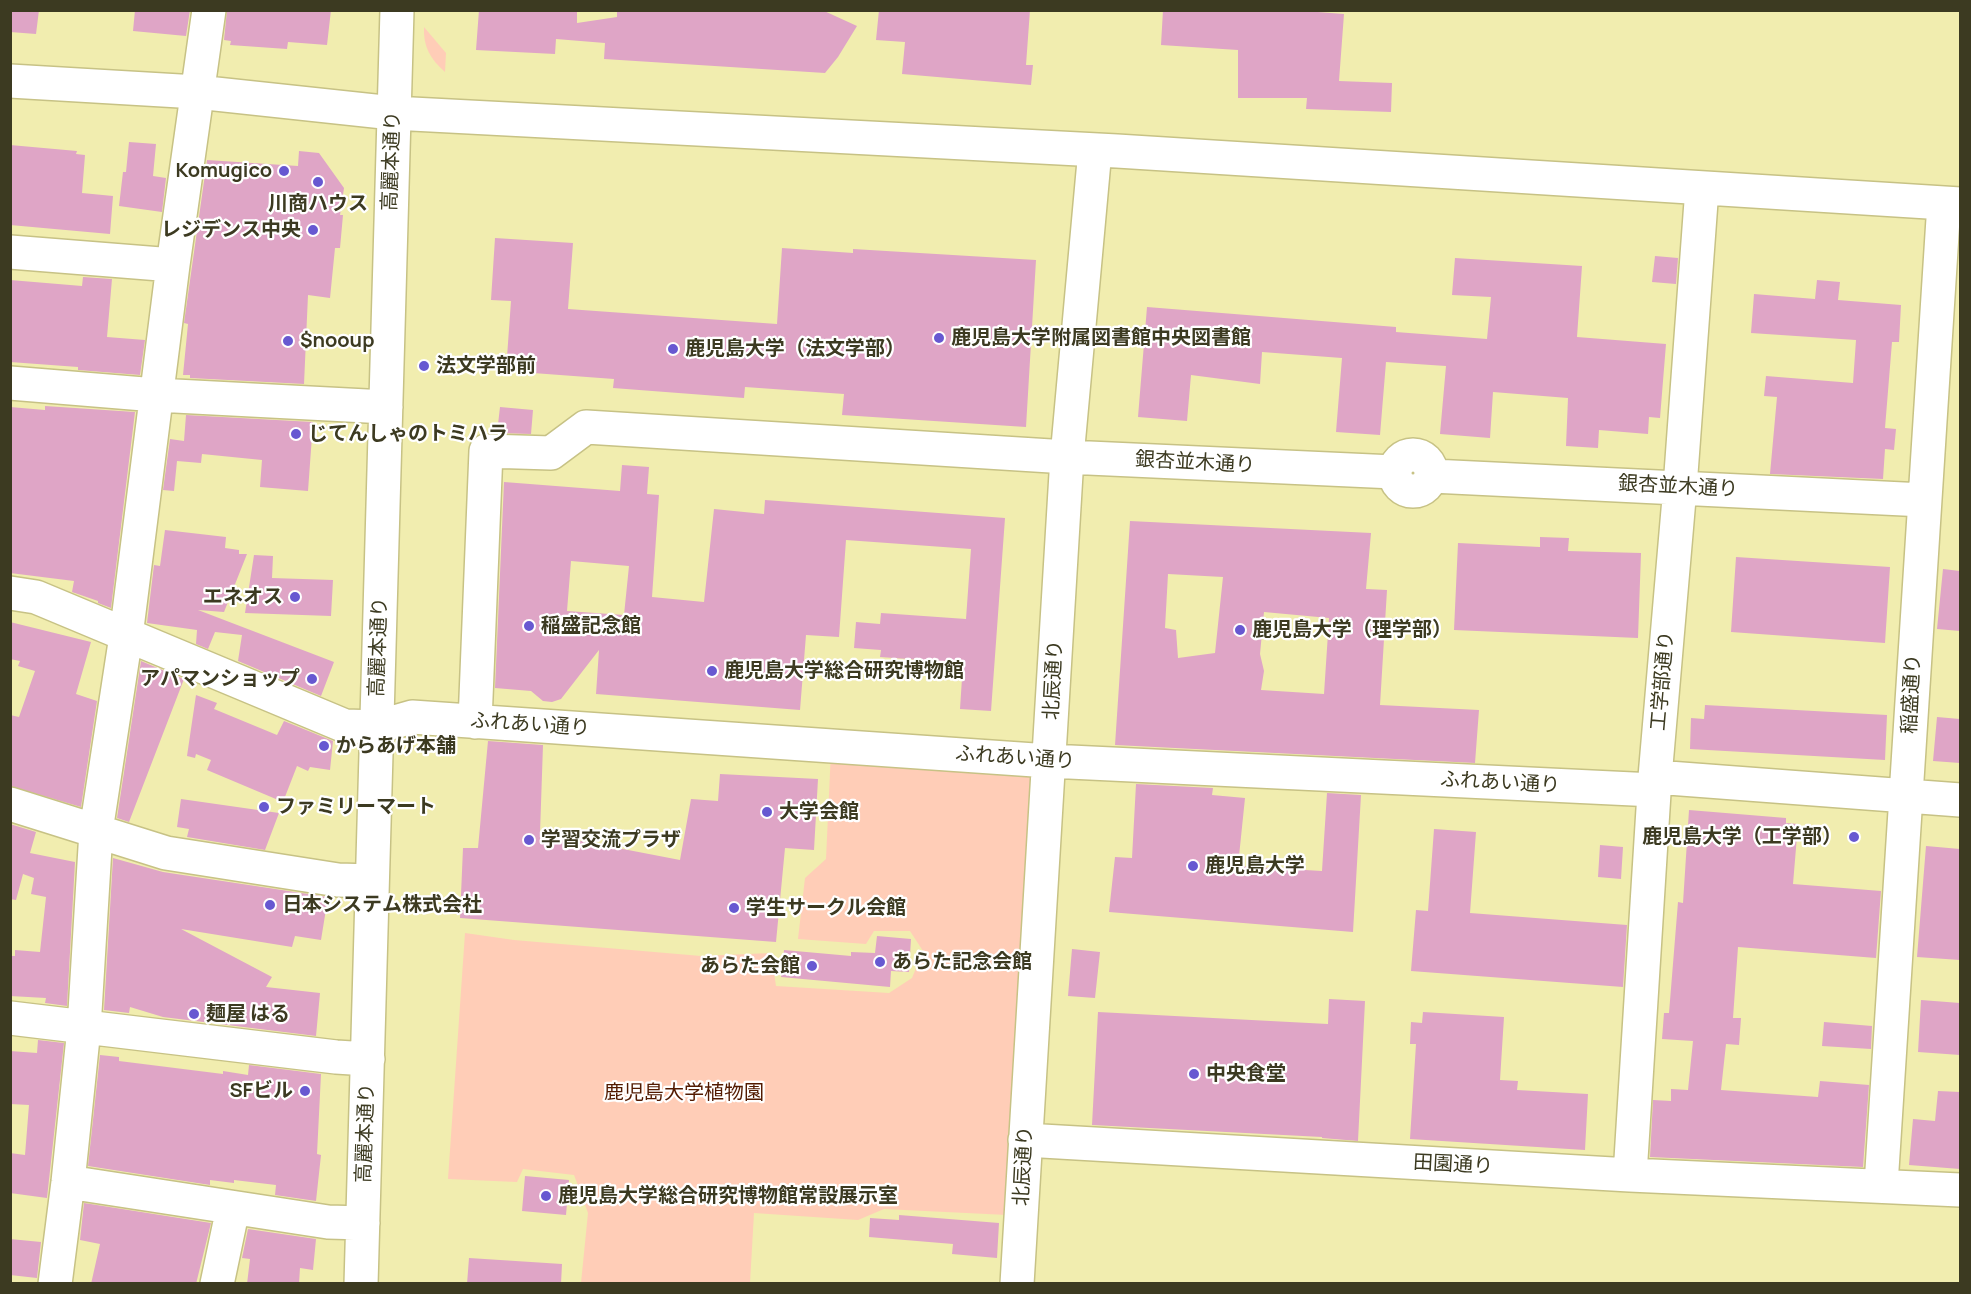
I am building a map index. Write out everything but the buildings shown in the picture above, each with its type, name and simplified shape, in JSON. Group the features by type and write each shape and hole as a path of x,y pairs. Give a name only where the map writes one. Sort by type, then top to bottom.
{"street":[{"path":"55,1284 84,1028 96,831 126,636 173,265 209,10"},
{"name":"高麗本通り","path":"361,1284 397,10"},
{"path":"10,81 197,92 393,113 1095,150 1952,203"},
{"name":"北辰通り","path":"1017,1284 1067,457 1095,150"},
{"name":"工学部通り","path":"1630,1175 1654,784 1680,487 1702,188"},
{"name":"稲盛通り","path":"1881,1185 1924,500 1952,203"},
{"path":"10,252 173,265"},
{"path":"10,383 156,395 386,407"},
{"name":"銀杏並木通り","path":"476,722 486,451 551,453 586,427 1067,457 1394,472 1397,483 1406,490 1417,491 1427,486 1432,476 1924,500"},
{"name":"ふれあい通り","path":"10,593 36,597 345,726 377,727 412,717 1049,761 1906,795 1960,801"},
{"path":"10,804 166,853 338,880 372,881"},
{"path":"10,1018 368,1059"},
{"name":"田園通り","path":"1026,1140 1630,1175 1960,1190"},
{"path":"68,1182 328,1222 363,1223"},
{"path":"217,1284 233,1208"}],"green space":[{"path":"424,27 446,53 445,72 428,52"},
{"name":"鹿児島大学植物園","path":"831,751 1036,771 1007,1215 884,1209 858,1220 754,1213 750,1283 581,1283 588,1213 574,1175 523,1169 517,1182 448,1179 465,933 514,940 701,956 771,953 776,986 889,993 912,978 923,951 910,931 874,931 866,944 798,939 805,878 826,859"}],"place":[{"name":"Komugico","path":"284,171"},
{"name":"川商ハウス","path":"318,182"},
{"name":"レジデンス中央","path":"313,230"},
{"name":"鹿児島大学附属図書館中央図書館","path":"939,338"},
{"name":"$nooup","path":"288,341"},
{"name":"鹿児島大学（法文学部）","path":"673,349"},
{"name":"法文学部前","path":"424,366"},
{"name":"じてんしゃのトミハラ","path":"296,434"},
{"name":"エネオス","path":"295,597"},
{"name":"稲盛記念館","path":"529,626"},
{"name":"鹿児島大学（理学部）","path":"1240,630"},
{"name":"鹿児島大学総合研究博物館","path":"712,671"},
{"name":"アパマンショップ","path":"312,679"},
{"name":"からあげ本舗","path":"324,746"},
{"name":"ファミリーマート","path":"264,807"},
{"name":"大学会館","path":"767,812"},
{"name":"鹿児島大学（工学部）","path":"1854,837"},
{"name":"学習交流プラザ","path":"529,840"},
{"name":"鹿児島大学","path":"1193,866"},
{"name":"日本システム株式会社","path":"270,905"},
{"name":"学生サークル会館","path":"734,908"},
{"name":"あらた記念会館","path":"880,962"},
{"name":"あらた会館","path":"812,966"},
{"name":"麺屋 はる","path":"194,1014"},
{"name":"中央食堂","path":"1194,1074"},
{"name":"SFビル","path":"305,1091"},
{"name":"鹿児島大学総合研究博物館常設展示室","path":"546,1196"}]}
